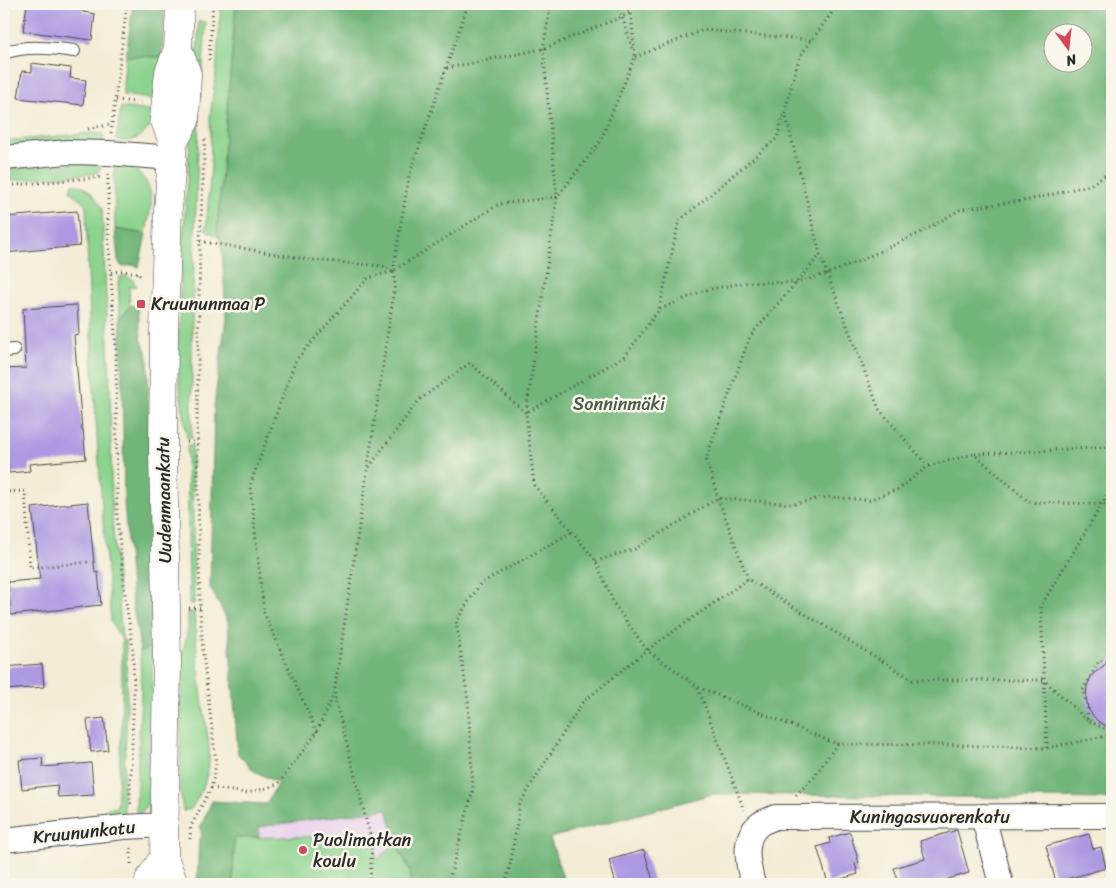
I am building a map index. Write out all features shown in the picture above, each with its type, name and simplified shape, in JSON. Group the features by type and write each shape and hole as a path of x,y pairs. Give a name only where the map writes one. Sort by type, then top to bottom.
{"main road":[{"name":"Uudenmaankatu","path":"173,884 164,857 167,663 163,452 164,330 172,150 185,121 186,108 187,74 178,49 180,4"},
{"path":"149,884 149,880 164,857"}],"street":[{"path":"4,158 67,152 109,153 172,150"},
{"path":"983,816 1001,884"},
{"name":"Kuningasvuorenkatu","path":"775,817 1112,816"},
{"path":"753,884 748,866 747,848 752,833 760,824 775,817"},
{"name":"Kruununkatu","path":"4,840 165,825"}],"lane":[{"path":"4,53 12,50 49,48 74,50"}],"path":[{"path":"127,4 109,153 108,232 116,351 118,516 126,603 133,653 134,690 130,794 131,864"},
{"path":"208,65 213,4"},
{"path":"211,788 248,793 279,783 317,732 334,694 395,284 393,271 409,176 468,4"},
{"path":"551,4 543,49 557,197 526,413 534,485 596,561 614,604 647,650 698,687 837,744 1047,748 1112,735"},
{"path":"618,4 635,57"},
{"path":"317,732 264,613 250,485 296,360 368,278 393,271 498,204 557,197 600,142 635,57 631,13 622,4"},
{"path":"526,413 625,356 659,310 679,220 777,138 800,56 833,11 836,4"},
{"path":"446,68 543,49 631,13"},
{"path":"635,57 703,30 812,40"},
{"path":"784,111 820,255 879,409 928,466"},
{"path":"190,845 191,826 211,788 216,762 204,663 200,608 197,442 200,241 205,135"},
{"path":"659,310 706,290 748,282 796,283 827,274 924,231 961,209 1029,200 1081,188 1112,172"},
{"path":"4,186 108,176"},
{"path":"200,241 311,260 383,266 393,271"},
{"path":"820,255 750,336 706,459 718,498 748,579 913,680 1044,680 1087,720 1112,730"},
{"path":"111,272 139,273 140,281"},
{"path":"368,469 419,400 470,363 526,413"},
{"path":"187,442 197,442"},
{"path":"596,561 635,549 718,498 793,504 828,497 869,500 899,489 928,466 974,454 1112,447"},
{"path":"974,454 1029,502 1112,503"},
{"path":"1047,748 1041,606 1112,486"},
{"path":"4,492 25,491 30,568 89,562"},
{"path":"448,884 473,790 468,701 456,621 480,584 572,532"},
{"path":"505,884 510,866 520,803 582,702 647,650 748,579"},
{"path":"189,608 200,608"},
{"path":"1087,720 1088,708 1083,690 1098,661 1112,660"},
{"path":"698,687 752,833"},
{"path":"334,694 372,843 370,884"},
{"path":"775,817 814,777 837,744"}],"shaded area":[{"name":"Puolimatkan koulu","path":"387,809 423,884 197,884 199,839 202,835"}],"green space":[{"path":"4,4 11,4 4,47"},
{"path":"133,4 165,4 162,57 126,56"},
{"path":"221,4 236,4 217,230 219,238 206,230 211,165 210,116 216,73"},
{"name":"Sonninmäki","path":"236,4 1112,4 1112,799 713,794 550,838 565,884 409,884 411,872 396,844 387,809 259,827 259,837 234,838 233,884 197,884 199,839 202,835 200,828 212,801 266,804 278,783 254,771 238,754 228,622 210,587 214,406 226,317 222,250 217,230"},
{"path":"199,21 206,22 201,97 199,100 194,101"},
{"path":"126,56 162,57 158,100 123,95"},
{"path":"121,107 157,112 152,124 143,134 134,140 120,141 116,140"},
{"path":"192,114 199,115 192,324 192,438 187,438 179,382 178,359 181,269"},
{"path":"92,133 104,134 103,143 4,148 4,141"},
{"path":"102,163 99,171 92,174 4,181 4,169"},
{"path":"117,164 135,170 148,185 151,202 146,234 115,229 114,167"},
{"path":"72,184 86,188 102,208 110,383 112,518 122,639 111,622 92,361 86,205 70,191"},
{"path":"115,229 146,234 139,267 132,265 122,267 118,260"},
{"path":"125,276 132,279 137,286 129,287 130,306 120,318 118,282 120,277"},
{"path":"138,305 141,338 148,357 152,647 140,652 132,602 124,503 120,318 130,306"},
{"path":"187,445 192,445 194,604 189,604"},
{"path":"188,612 194,612 199,676 209,742 209,754 208,767 200,794 191,809 183,811 180,788 181,672 188,629"},
{"path":"122,639 126,642 127,711 123,797 124,815 110,817 107,814 107,808 117,807 122,722"},
{"path":"152,647 152,725 149,800 142,812 138,814 136,806 141,690 140,652"},
{"path":"376,835 376,860 396,844 411,873 409,884 233,884 234,838"}],"building":[{"path":"27,4 84,4 83,12 95,14 92,40 23,31"},
{"path":"32,63 71,68 70,78 86,80 83,105 18,98 22,71 32,72"},
{"path":"77,211 80,246 4,253 4,217"},
{"path":"77,305 79,334 74,335 86,459 29,464 30,471 9,473 8,466 4,467 4,369 26,368 23,309"},
{"path":"88,502 95,573 98,572 101,605 11,615 8,582 40,579 32,508"},
{"path":"1112,659 1112,729 1095,718 1088,709 1086,697 1087,686 1092,675"},
{"path":"42,664 44,687 4,690 4,667"},
{"path":"104,718 108,750 91,752 87,720"},
{"path":"42,758 43,767 91,763 94,795 58,797 57,785 22,789 19,760"},
{"path":"957,830 969,873 931,884 899,884 894,868 925,859 920,841"},
{"path":"850,832 859,863 855,864 858,874 828,883 817,847 830,843 829,838"},
{"path":"1089,834 1093,849 1101,847 1106,868 1056,882 1046,846"},
{"path":"644,850 654,884 616,884 609,860"}],"place":[{"name":"Kruununmaa P","path":"141,304"},
{"name":"Puolimatkan koulu","path":"303,850"}]}
